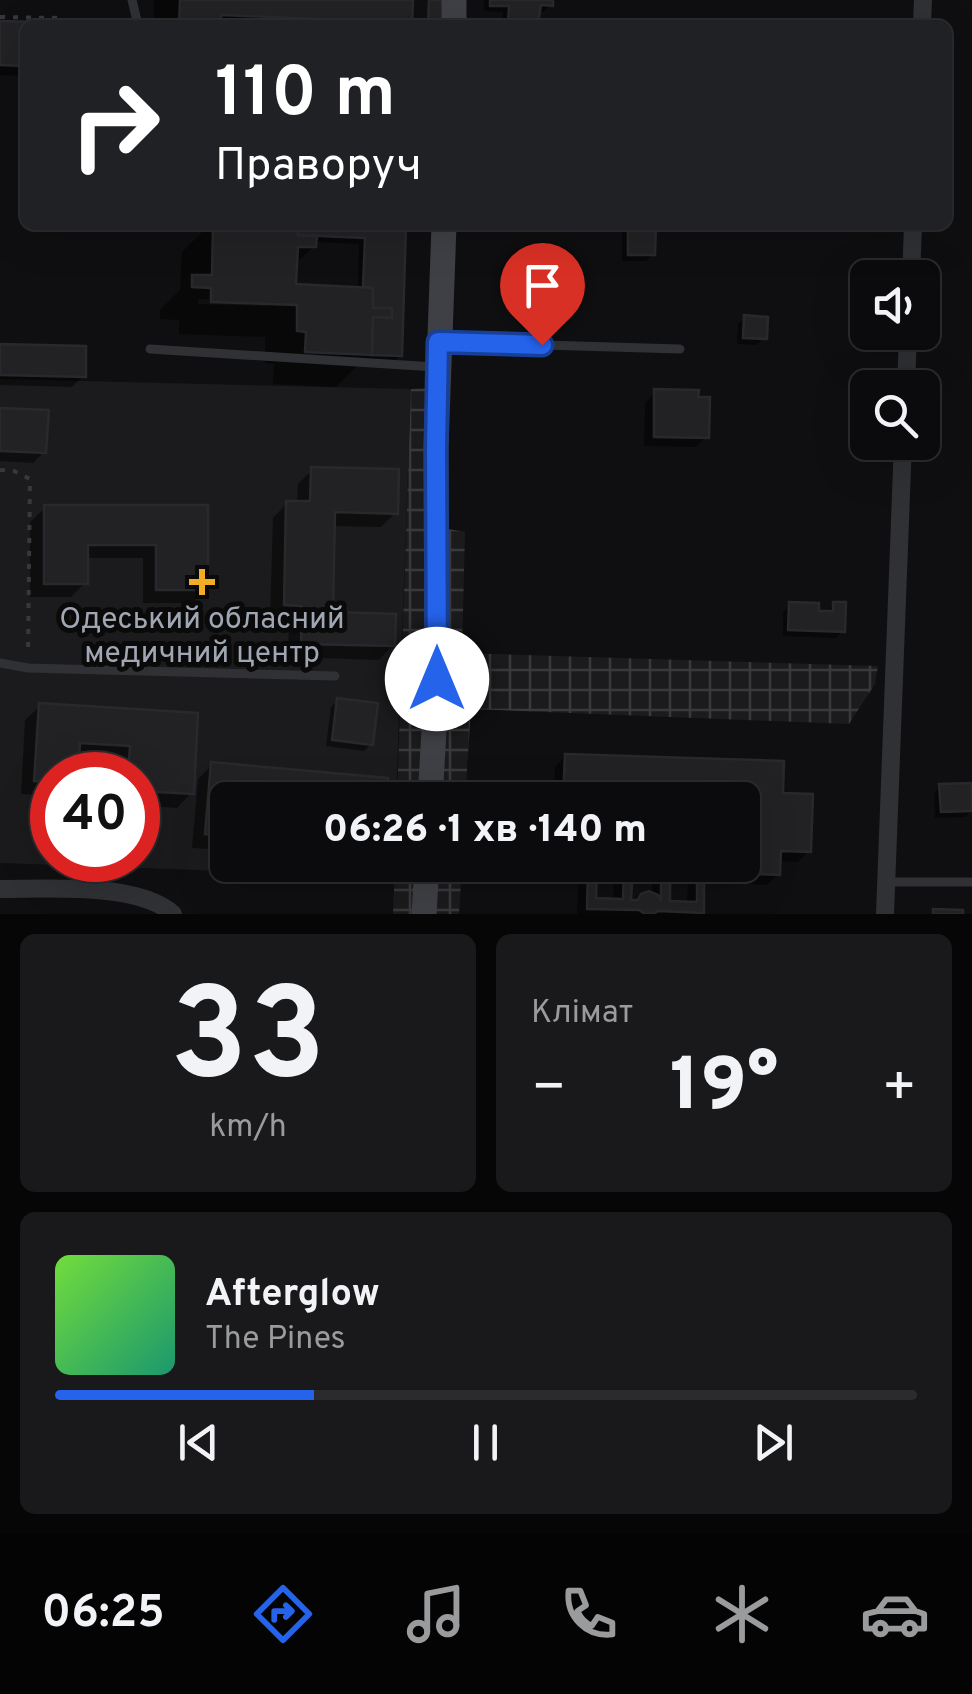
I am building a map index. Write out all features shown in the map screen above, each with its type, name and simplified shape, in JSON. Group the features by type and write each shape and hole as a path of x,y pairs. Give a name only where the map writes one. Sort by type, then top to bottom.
{"street":[{"path":"431,782 437,679 438,354 444,230"},
{"path":"911,260 913,230"},
{"path":"885,914 903,460"},
{"path":"424,914 426,882"},
{"path":"0,889 112,890 164,906 172,914"}],"lane":[{"path":"150,349 438,354 680,349"},
{"path":"0,663 28,668 335,676"},
{"path":"886,882 972,882"}],"path":[{"path":"0,17 61,18"},
{"path":"0,470 14,471 30,480 28,668"}],"shaded area":[{"name":"Одеський обласний медичний центр","path":"0,379 411,389 397,782 210,782 210,870 160,869 160,752 30,752 30,864 0,863"},
{"path":"430,388 448,529 465,532 462,653 878,666 875,684 849,724 471,709 466,782 398,782 411,389"},
{"path":"394,882 461,882 459,914 393,914"}],"building":[{"path":"180,0 413,0 412,20 221,15 221,20 179,20"},
{"path":"429,0 445,0 444,20 428,20"},
{"path":"490,0 553,0 553,6 541,5 539,20 508,20 509,6 490,6"},
{"path":"0,21 20,21 20,66 0,65"},
{"path":"213,230 298,230 298,235 317,236 316,247 298,247 296,284 373,288 373,308 392,308 392,318 373,317 372,355 305,352 306,332 297,331 297,305 211,302 211,288 192,287 192,275 212,275"},
{"path":"298,230 406,230 402,356 372,355 373,317 392,318 392,308 373,308 373,288 363,287 365,238 298,235"},
{"path":"628,230 656,230 655,255 628,255"},
{"path":"744,315 768,317 767,339 743,338"},
{"path":"0,344 86,346 86,377 0,375"},
{"path":"654,389 699,390 698,397 710,397 709,438 654,437"},
{"path":"0,408 49,410 46,453 0,451"},
{"path":"311,467 399,469 398,514 335,512 333,612 396,614 395,646 301,644 302,606 284,605 286,501 310,501"},
{"path":"44,505 208,505 208,590 156,590 156,545 88,545 88,584 44,584"},
{"path":"789,602 819,603 819,611 833,611 833,602 846,602 845,632 788,630"},
{"path":"337,698 378,703 373,745 332,740"},
{"path":"39,703 198,713 194,794 160,792 160,752 130,752 130,746 80,743 79,752 36,752"},
{"path":"565,754 784,761 783,793 813,794 811,852 781,851 780,875 760,874 760,782 564,782"},
{"path":"211,762 388,778 388,782 210,782 210,834 205,834"},
{"path":"972,783 972,811 941,812 939,784"},
{"path":"588,882 597,882 596,898 623,899 624,882 632,882 631,900 638,900 649,891 661,901 661,882 670,882 670,901 697,902 697,882 704,882 704,913 645,914 639,910 587,909"},
{"path":"933,909 963,910 963,914 933,914"}],"place":[{"name":"Одеський обласний медичний центр","path":"202,582"}],"route":[{"path":"437,679 438,342 542,345"}]}
